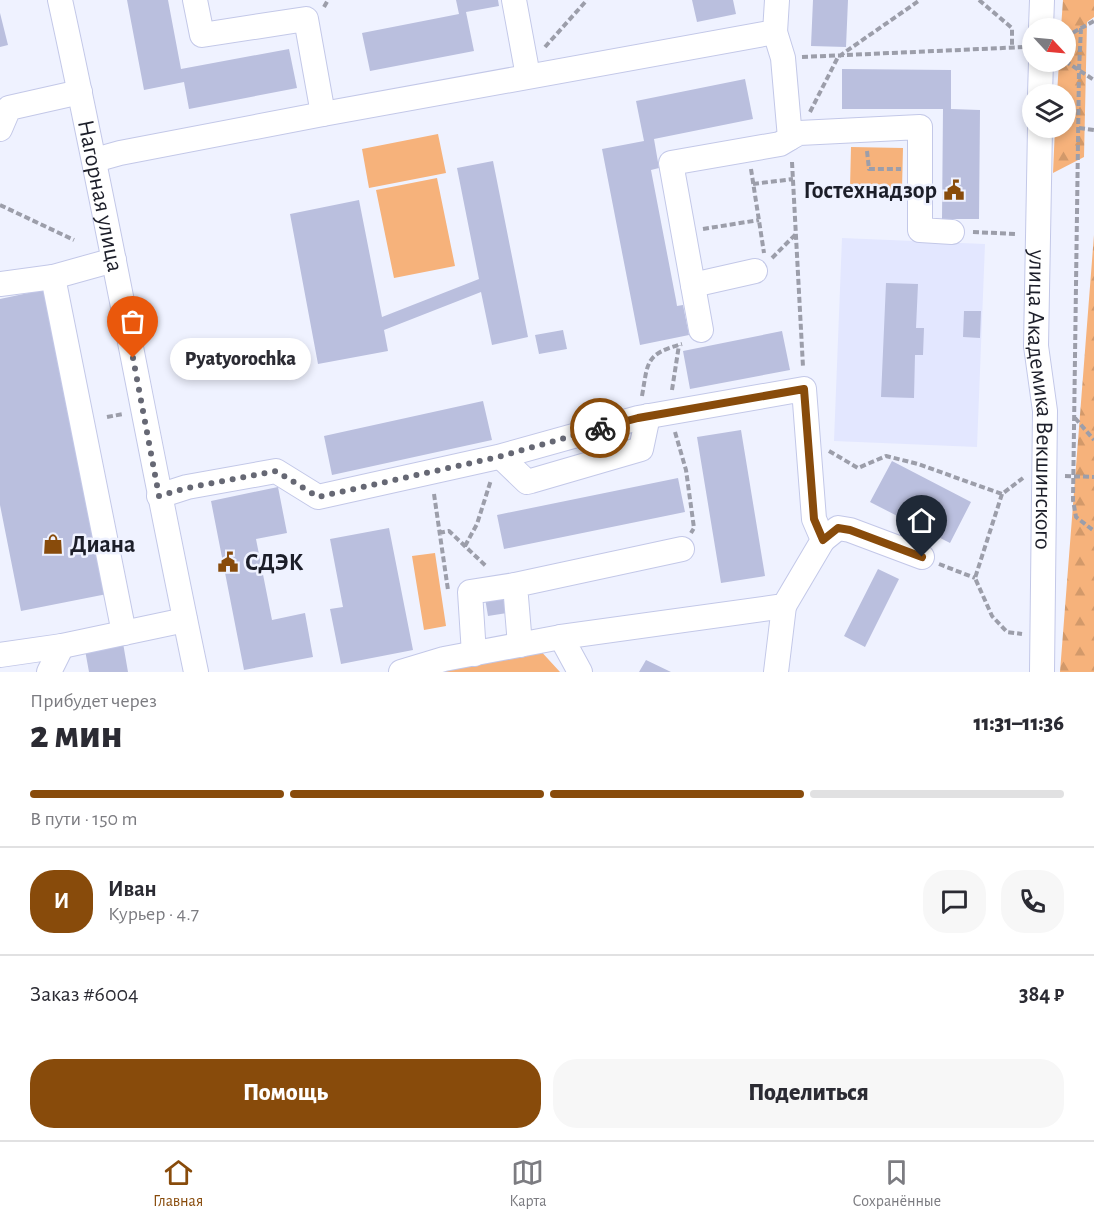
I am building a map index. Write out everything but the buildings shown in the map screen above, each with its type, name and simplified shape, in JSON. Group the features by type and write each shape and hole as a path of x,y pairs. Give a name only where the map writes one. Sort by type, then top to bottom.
{"street":[{"name":"Нагорная улица","path":"60,0 95,160 159,496 196,672"},
{"path":"195,0 202,35 306,19 323,114"},
{"path":"514,0 527,72"},
{"path":"777,0 775,32 783,58 794,143"},
{"path":"1041,18 1042,0"},
{"path":"95,160 120,153 527,72 775,32"},
{"path":"3,116 80,92"},
{"path":"701,330 671,163 780,144 920,128 920,230 952,231"},
{"name":"улица Академика Векшинского","path":"1040,138 1036,346 1045,411 1042,672"},
{"path":"0,284 53,277 114,260"},
{"path":"693,285 755,272"},
{"path":"53,277 124,633"},
{"path":"159,496 187,488 276,471 318,497 500,457 652,415 804,389 814,519 823,540"},
{"path":"500,457 527,482 531,481 641,449 652,415"},
{"path":"776,672 784,606 823,540 838,528 850,530 922,557"},
{"path":"474,654 470,592 511,586 682,549"},
{"path":"511,586 520,645"},
{"path":"401,672 444,659 561,637 784,606"},
{"path":"0,655 62,646 185,620"},
{"path":"561,637 580,672"},
{"path":"49,672 62,646"}],"path":[{"path":"527,72 586,0"},
{"path":"804,389 793,179 794,143 838,57 920,0"},
{"path":"979,0 1012,28 1012,47"},
{"path":"1076,31 1094,21"},
{"path":"1082,28 1079,70 1073,500 1076,517 1094,531"},
{"path":"783,58 1022,46"},
{"path":"1076,68 1094,80"},
{"path":"1079,128 1094,130"},
{"path":"867,147 869,169 903,170"},
{"path":"763,244 753,184 793,179"},
{"path":"0,205 74,240"},
{"path":"696,230 759,220"},
{"path":"952,231 1038,236"},
{"path":"779,253 796,234"},
{"path":"652,415 680,344 659,350 648,365 652,415 686,470 694,528 682,549"},
{"path":"1075,418 1094,440"},
{"path":"835,455 858,468 886,456 918,464 1002,494"},
{"path":"465,546 477,524 500,457"},
{"path":"430,472 449,600"},
{"path":"1026,634 1007,632 992,616 975,578 1002,494 1027,475"},
{"path":"1074,477 1094,477"},
{"path":"439,532 449,531 511,586"},
{"path":"922,557 975,578"}],"shaded area":[{"path":"842,238 985,244 977,447 834,441"}],"green space":[{"path":"1063,0 1094,0 1094,17 1087,22 1084,157 1053,173 1055,138 1076,138 1076,84 1058,84 1058,72 1076,72 1076,18 1062,18"},
{"path":"438,134 446,173 369,188 362,149"},
{"path":"851,147 903,148 902,189 850,188"},
{"path":"437,178 455,266 394,278 376,190"},
{"path":"1094,235 1094,672 1060,672"},
{"path":"435,553 446,626 424,630 412,556"},
{"path":"538,648 560,672 444,672 450,669"}],"way so far":[{"path":"133,358 159,496 187,488 276,471 318,497 498,457 600,428"}],"place":[{"name":"Гостехнадзор","path":"954,190"},
{"name":"Pyatyorochka","path":"133,358"},
{"name":"Диана","path":"53,544"},
{"name":"СДЭК","path":"228,562"}],"route":[{"path":"600,428 638,418 804,389 814,519 823,540 838,528 850,530 922,557"}]}
